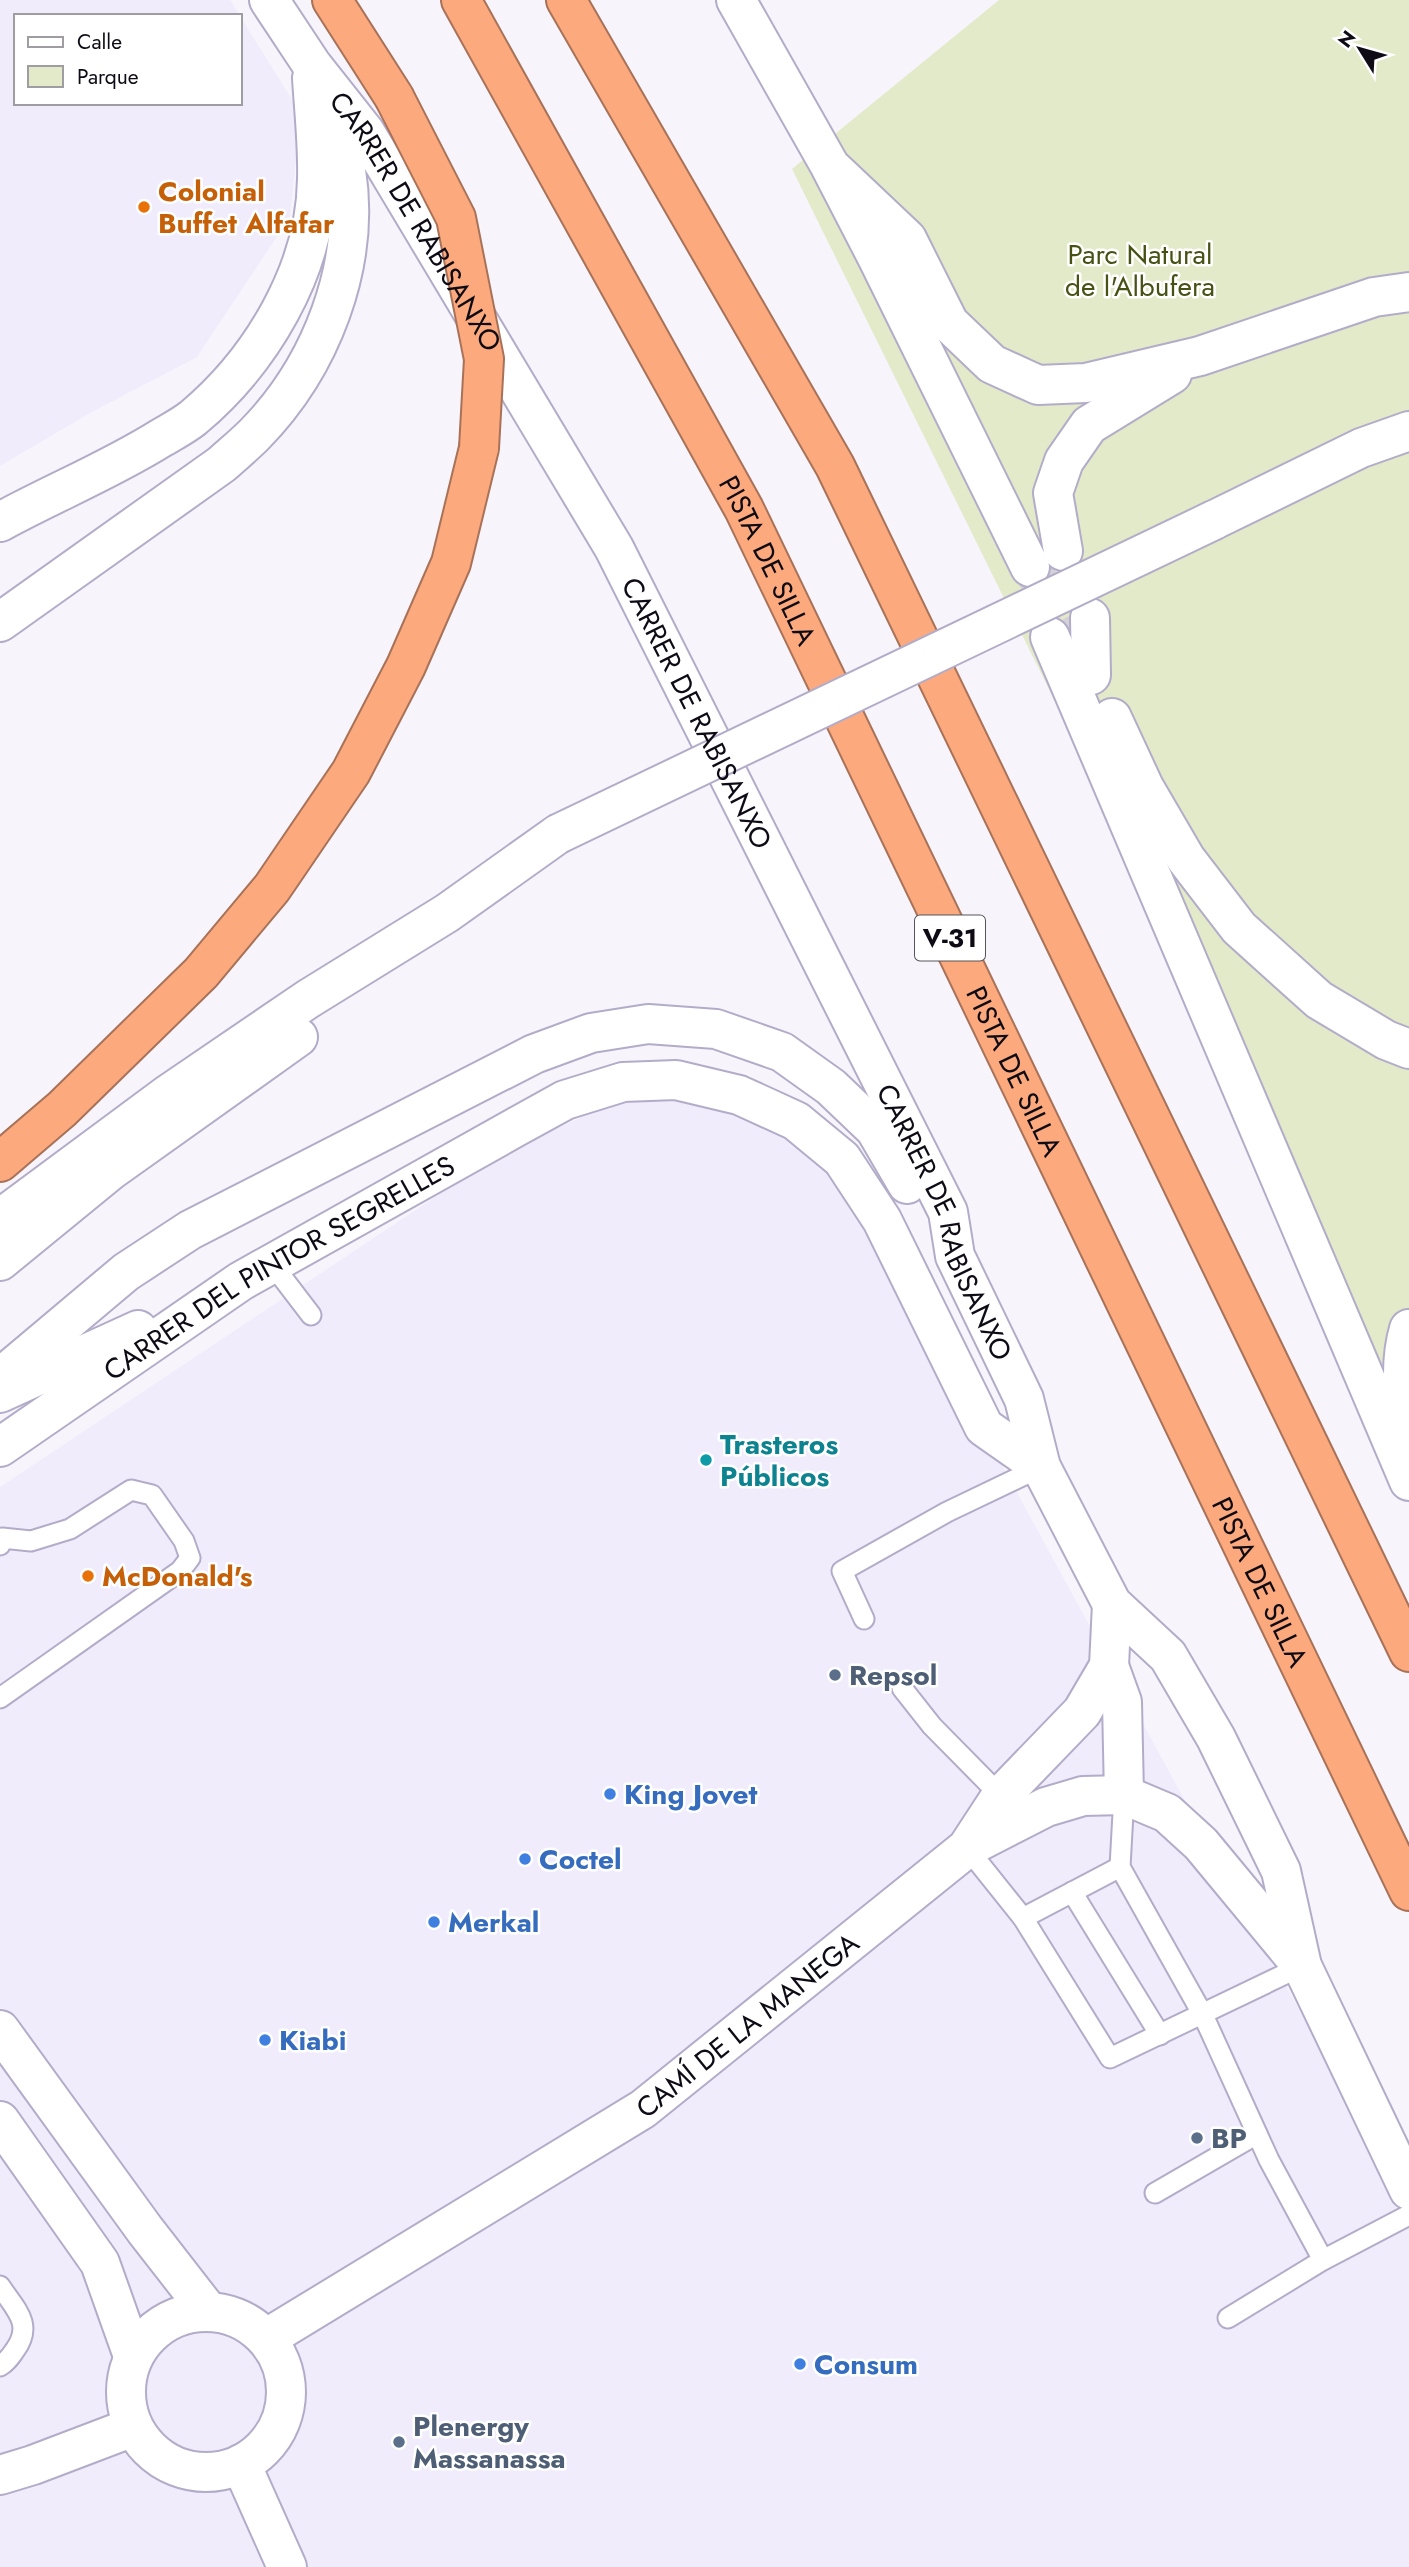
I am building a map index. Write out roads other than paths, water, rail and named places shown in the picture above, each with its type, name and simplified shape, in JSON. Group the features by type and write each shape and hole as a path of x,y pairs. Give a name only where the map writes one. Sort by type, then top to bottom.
{"highway":[{"path":"0,1162 62,1109 201,973 272,888 351,772 406,666 452,563 479,448 484,359 456,218 394,97 332,0"},
{"name":"PISTA DE SILLA","path":"461,0 744,509 1409,1891"},
{"path":"566,0 835,466 1409,1652"}],"street":[{"name":"CARRER DE RABISANXO","path":"269,0 312,65 365,132 614,548 948,1212 955,1256 1024,1399 1041,1467 1112,1604"},
{"path":"736,0 1046,559 1053,493 1064,461 1088,425 1200,356"},
{"path":"0,522 140,451 192,419 252,356 278,316 300,270 311,232 317,181 312,65"},
{"path":"0,622 222,464 254,435 302,375 330,317 348,242 351,205 346,166 312,65"},
{"path":"830,166 906,239 950,323 992,364 1038,385 1086,383 1200,356 1374,297 1409,292"},
{"path":"0,1189 121,1098 246,1010 411,907 1361,448 1409,430"},
{"path":"1409,1049 1386,1040 1320,1000 1239,928 1186,859 1151,799 1070,628 1409,1481"},
{"path":"0,1219 167,1095 308,999 447,913 558,834"},
{"path":"0,1261 110,1171 392,970 447,913"},
{"path":"0,1378 125,1272 190,1230 534,1054 591,1033 648,1024 716,1029 738,1036 782,1052 831,1087 875,1129 929,1226 955,1256"},
{"name":"CARRER DE RABISANXO","path":"565,1100 623,1082 676,1080 739,1095 796,1121 842,1159 876,1210 984,1427 1041,1467"},
{"name":"CARRER DEL PINTOR SEGRELLES","path":"0,1447 257,1273 565,1100"},
{"path":"0,1393 257,1273"},
{"path":"1409,1329 1405,1344 1405,1405 1409,1419"},
{"path":"1112,1604 1168,1656 1216,1738 1281,1871 1303,1966 1409,2190"},
{"name":"CAMÍ DE LA MANEGA","path":"267,2338 643,2109 967,1848 1001,1796 1082,1712 1108,1667 1112,1604"},
{"path":"1108,1667 1122,1702 1124,1795"},
{"path":"967,1848 1046,1807 1083,1796 1124,1795 1167,1813 1201,1844 1303,1966"},
{"path":"0,2030 145,2230 208,2311"},
{"path":"0,2121 100,2263 133,2356"},
{"path":"208,2311 236,2316 267,2338 284,2369 287,2388 282,2416 272,2438 241,2464 213,2472 180,2468 155,2455 133,2427 126,2407 125,2383 133,2356 160,2325 180,2315 208,2311"},
{"path":"0,2475 133,2427"},
{"path":"241,2464 287,2567"}],"lane":[{"path":"257,1273 311,1315"},
{"path":"864,1619 842,1571 947,1512 1041,1467"},
{"path":"0,1545 2,1538 31,1541 70,1529 131,1489 152,1495 184,1541 190,1558 180,1571 0,1698"},
{"path":"902,1688 932,1726 1001,1796"},
{"path":"1124,1795 1120,1867 1203,2015 1257,2134 1323,2260"},
{"path":"967,1848 1023,1918 1110,2058 1303,1966"},
{"path":"1023,1918 1120,1867"},
{"path":"1072,1892 1160,2035"},
{"path":"1155,2193 1257,2134"},
{"path":"1227,2318 1323,2260 1409,2215"},
{"path":"0,2286 24,2321 23,2338 0,2367"}],"tunnel":[{"path":"1033,571 1069,629"}],"place":[{"name":"Colonial Buffet Alfafar","path":"144,207"},
{"name":"Trasteros Públicos","path":"706,1460"},
{"name":"McDonald's","path":"88,1576"},
{"name":"Repsol","path":"835,1675"},
{"name":"King Jovet","path":"610,1794"},
{"name":"Coctel","path":"525,1859"},
{"name":"Merkal","path":"434,1922"},
{"name":"Kiabi","path":"265,2040"},
{"name":"BP","path":"1197,2138"},
{"name":"Consum","path":"800,2364"},
{"name":"Plenergy Massanassa","path":"399,2442"}],"park label":[{"name":"Parc Natural de l'Albufera","path":"1140,270"}]}
